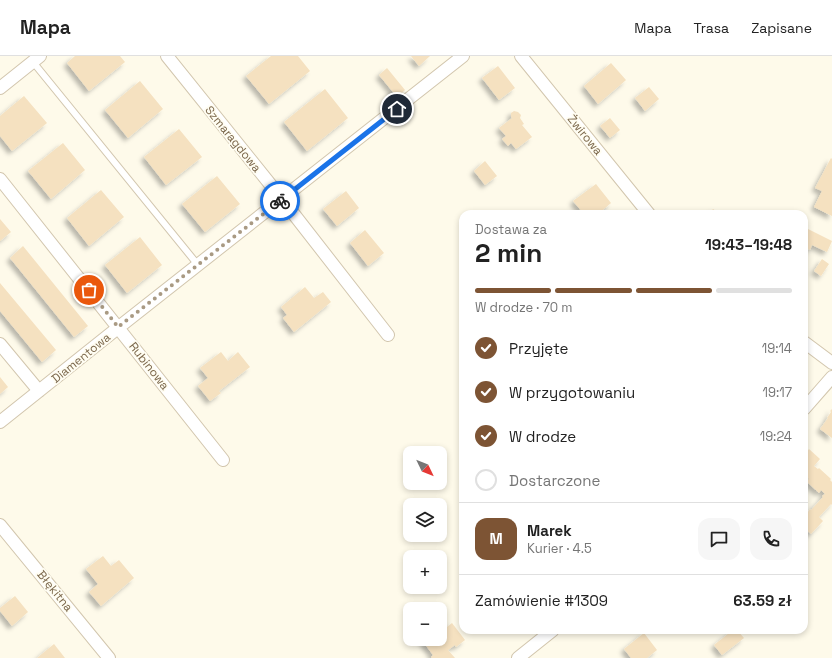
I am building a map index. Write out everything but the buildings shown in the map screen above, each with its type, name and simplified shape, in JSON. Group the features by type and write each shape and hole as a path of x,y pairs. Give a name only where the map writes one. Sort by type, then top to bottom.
{"street":[{"name":"Szmaragdowa","path":"167,56 282,199 388,335"},
{"name":"Diamentowa","path":"0,422 118,327 463,56"},
{"name":"Żwirowa","path":"521,56 646,210"},
{"path":"0,88 37,59"},
{"name":"Rubinowa","path":"0,179 223,460"},
{"path":"0,344 39,391"},
{"path":"808,345 832,363"},
{"path":"808,404 832,377"},
{"name":"Błękitna","path":"0,525 109,658"},
{"path":"518,658 548,634"}],"lane":[{"path":"37,59 198,265"}],"way so far":[{"path":"89,290 118,327 280,201"}],"route":[{"path":"280,201 397,109"}]}
